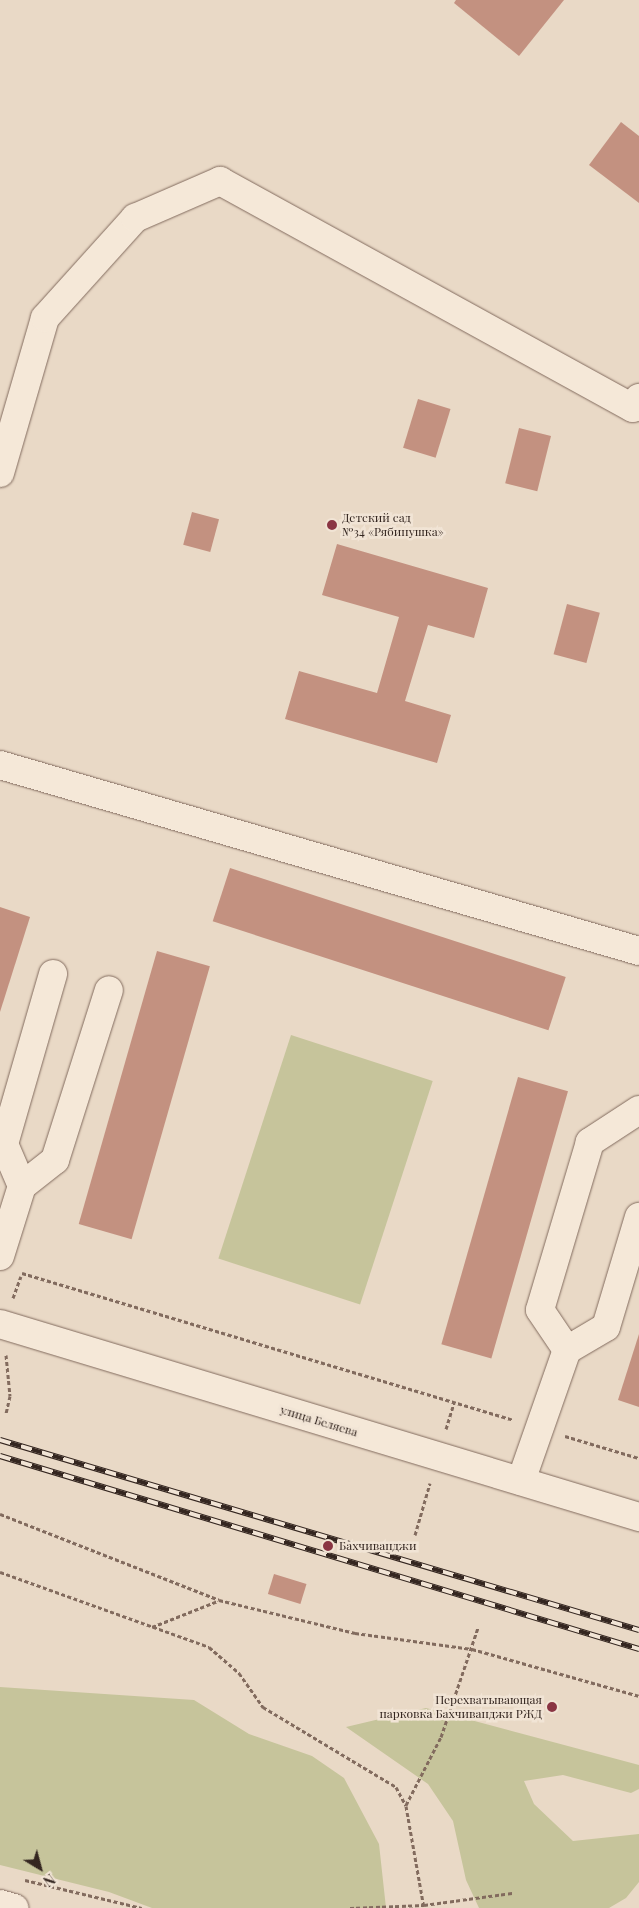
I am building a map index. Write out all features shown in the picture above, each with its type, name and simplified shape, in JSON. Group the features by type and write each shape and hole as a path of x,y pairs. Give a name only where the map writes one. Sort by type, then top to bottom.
{"street":[{"path":"0,473 45,318 135,218 220,181 633,408 639,398"},
{"path":"0,765 639,951"},
{"path":"8,1263 22,1186 4,1144 53,974"},
{"path":"22,1186 55,1160 109,990"},
{"path":"567,1350 540,1310 590,1142 639,1110"},
{"path":"521,1481 567,1350 606,1327 639,1217"},
{"name":"улица Беляева","path":"0,1324 639,1517"},
{"path":"0,1904 14,1908"}],"path":[{"path":"8,1263 639,1458"},
{"path":"6,1414 10,1396"},
{"path":"0,1514 219,1600 355,1633 472,1649 639,1696"},
{"path":"415,1535 421,1514"},
{"path":"0,1572 209,1647 238,1673 263,1707 378,1774 396,1787 406,1806 424,1907"},
{"path":"152,1627 219,1600"},
{"path":"406,1806 441,1736 478,1628"},
{"path":"19,1879 142,1908"},
{"path":"350,1908 424,1907 512,1893"}],"shaded area":[{"path":"291,1035 433,1081 360,1305 218,1258"},
{"path":"0,1687 194,1700 249,1734 312,1756 344,1778 379,1844 386,1908 152,1908 109,1892 0,1865"},
{"path":"426,1708 639,1765 639,1789 631,1793 563,1775 524,1781 534,1804 573,1841 639,1834 639,1882 626,1898 609,1908 479,1908 466,1880 453,1821 428,1784 346,1727"}],"building":[{"path":"456,0 564,0 519,56 454,3"},
{"path":"621,122 639,136 639,203 589,165"},
{"path":"418,399 451,409 436,458 403,448"},
{"path":"519,428 551,436 537,491 505,483"},
{"path":"192,512 219,519 210,552 183,545"},
{"path":"337,544 488,588 474,638 428,625 405,701 451,715 437,763 285,719 299,671 377,693 399,617 322,595"},
{"path":"567,604 600,613 586,663 554,654"},
{"path":"230,868 566,977 548,1030 213,921"},
{"path":"0,907 30,917 0,1012"},
{"path":"157,951 210,966 132,1239 79,1224"},
{"path":"518,1077 568,1091 491,1359 441,1344"},
{"path":"639,1334 639,1407 618,1400"},
{"path":"274,1574 307,1584 300,1604 268,1594"}],"railway":[{"path":"0,1440 639,1630"},
{"path":"0,1456 639,1649"}],"place":[{"name":"Детский сад №34 «Рябинушка»","path":"332,525"},
{"name":"Бахчиванджи","path":"328,1546"},
{"name":"Перехватывающая парковка Бахчиванджи РЖД","path":"552,1707"}]}
